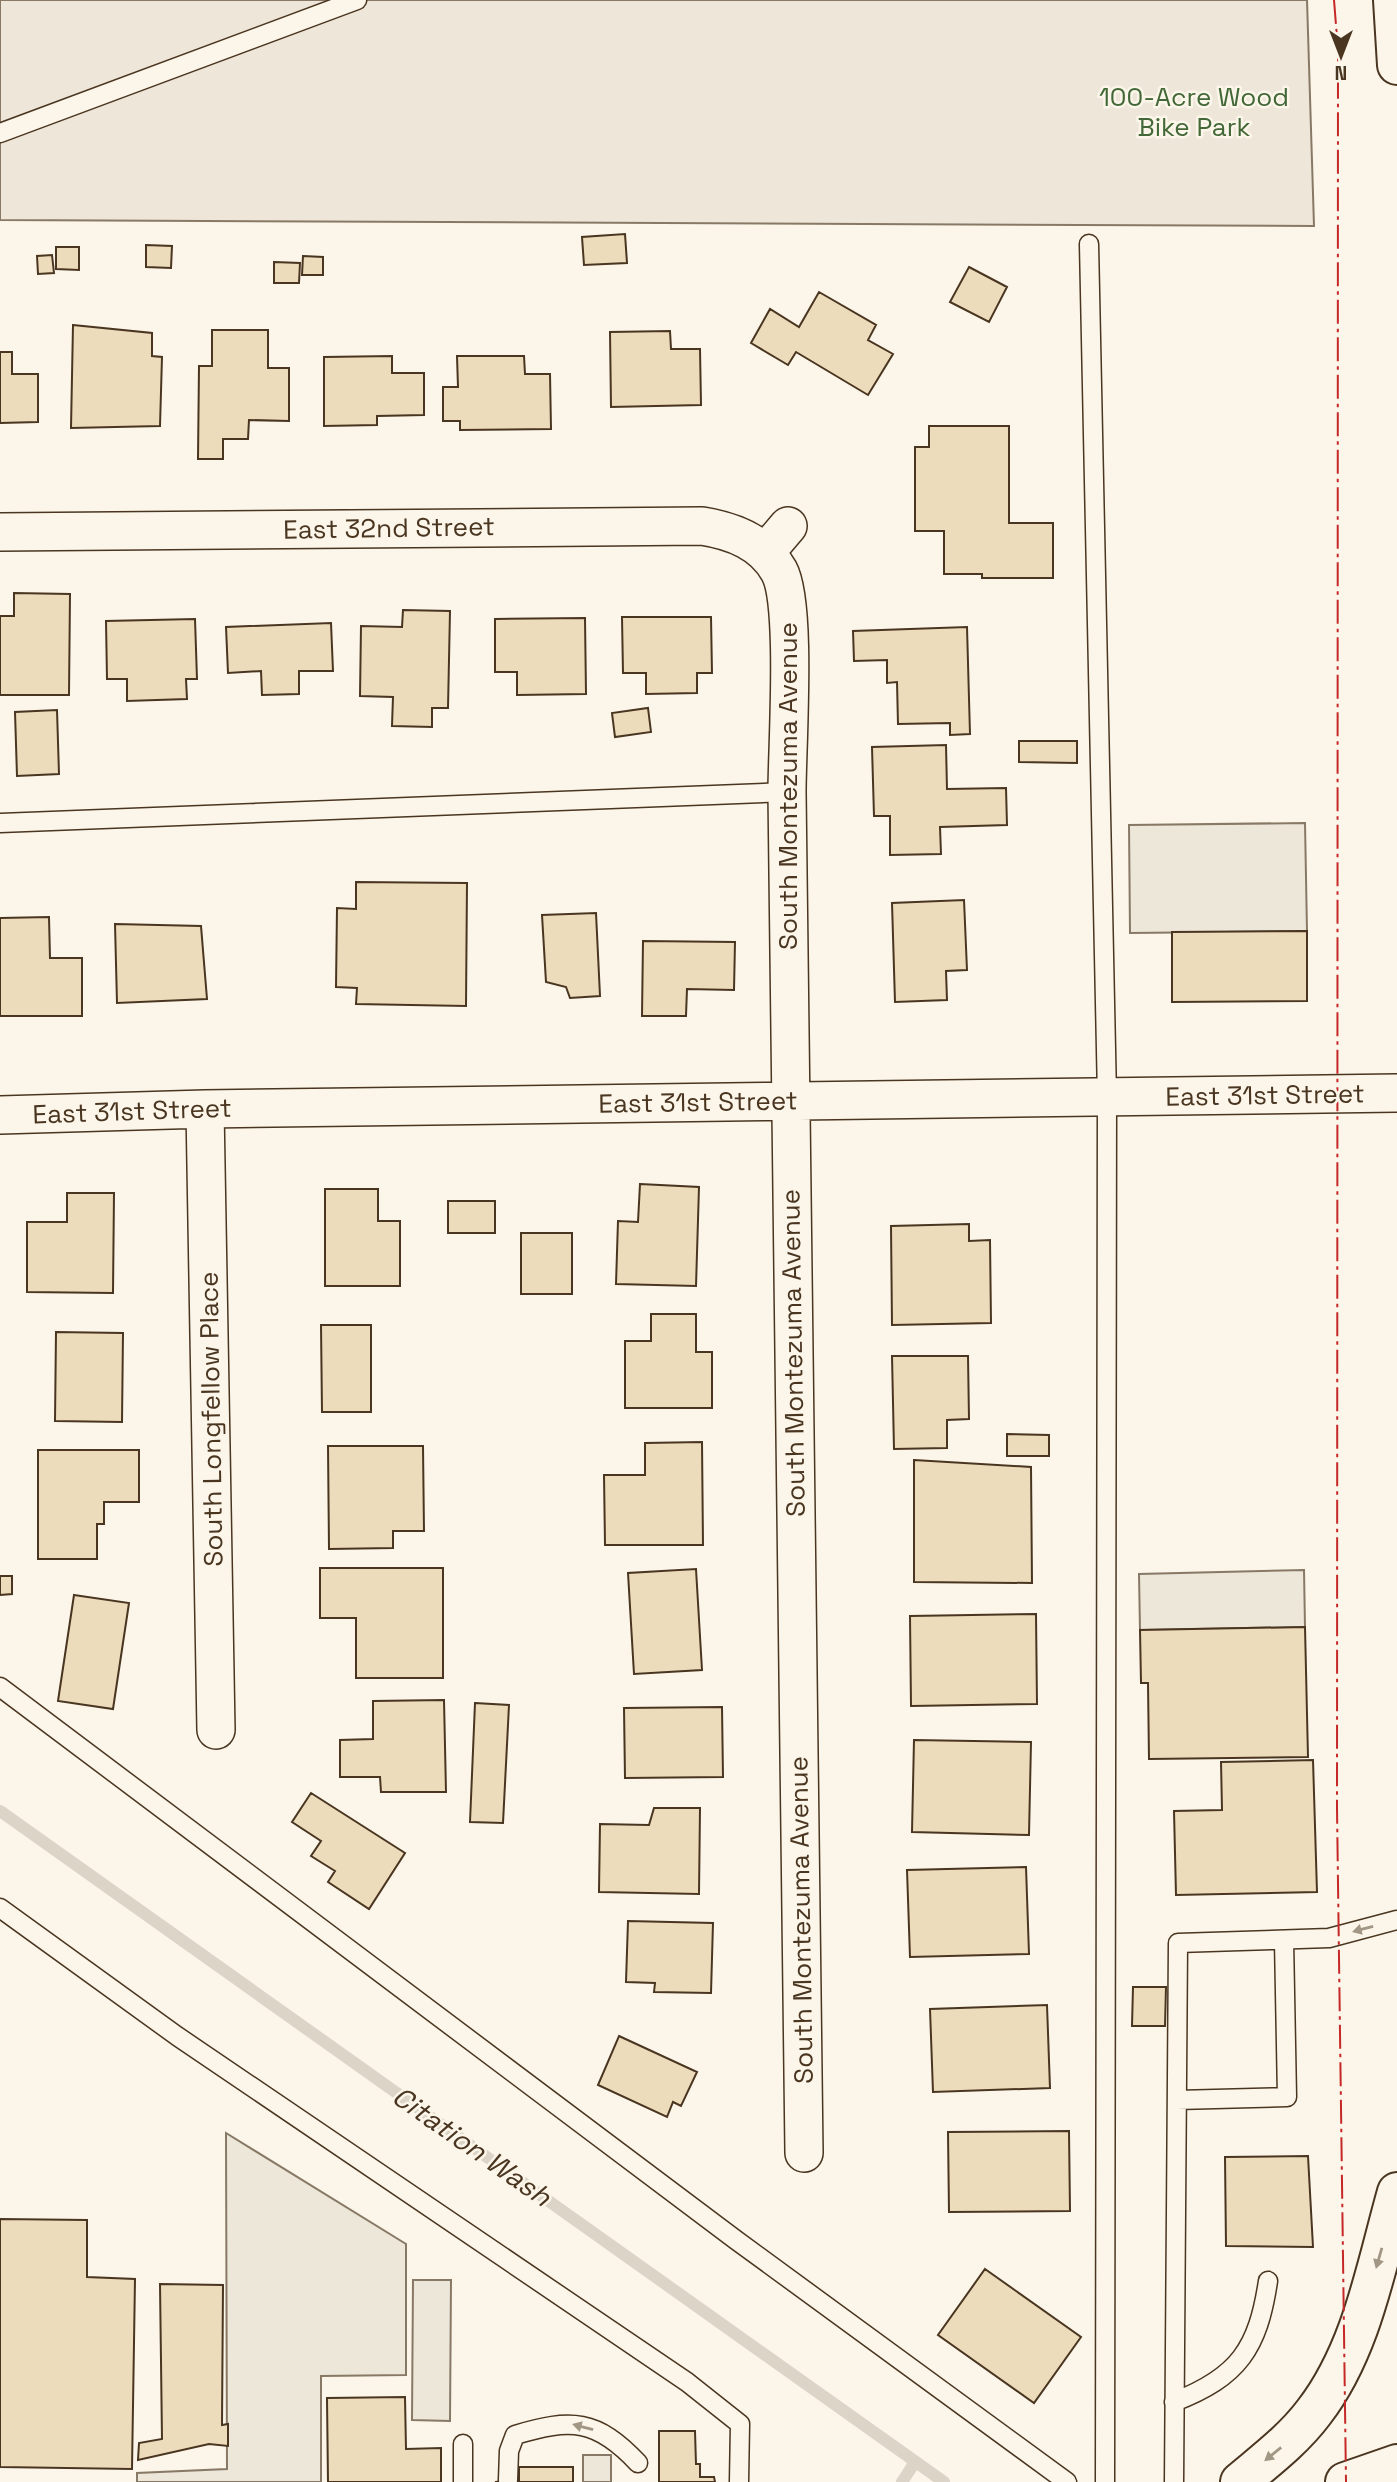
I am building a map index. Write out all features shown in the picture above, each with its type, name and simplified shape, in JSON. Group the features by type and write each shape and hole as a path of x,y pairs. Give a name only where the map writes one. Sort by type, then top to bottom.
{"main road":[{"path":"1393,0 1397,65"},
{"path":"1240,2482 1288,2443 1315,2411 1352,2345 1397,2192"},
{"path":"1345,2482 1397,2464"}],"street":[{"name":"East 32nd Street","path":"0,532 674,524 729,531 767,555"},
{"path":"767,555 788,526"},
{"name":"South Montezuma Avenue","path":"767,555 780,572 789,611 787,792 790,1101 804,2153"},
{"name":"East 31st Street","path":"0,1115 205,1109 1397,1093"},
{"name":"South Longfellow Place","path":"205,1109 216,1730"}],"lane":[{"path":"0,133 358,0"},
{"path":"1089,244 1107,1097 1105,2482"},
{"path":"0,823 787,792"},
{"path":"0,1687 747,2248 1067,2482"},
{"path":"0,1908 177,2036 687,2382 740,2424 739,2482"},
{"path":"1174,2482 1178,1943 1329,1938 1397,1920"},
{"path":"1177,2100 1287,2097 1284,1940"},
{"path":"1174,2402 1201,2392 1245,2357 1262,2320 1268,2281"},
{"path":"508,2480 509,2451 515,2435 550,2424 582,2423 618,2441 638,2463"},
{"path":"463,2444 463,2482"}],"green space":[{"name":"100-Acre Wood Bike Park","path":"0,0 1307,0 1314,226 0,220"}],"shaded area":[{"path":"1305,823 1307,931 1130,933 1129,825"},
{"path":"1304,1570 1305,1627 1140,1630 1139,1574"},
{"path":"226,2133 406,2244 406,2375 321,2376 321,2482 137,2482 137,2473 227,2469"},
{"path":"413,2280 451,2280 450,2421 412,2420"},
{"path":"583,2455 611,2455 611,2482 583,2482"}],"building":[{"path":"625,234 627,263 584,265 582,237"},
{"path":"146,245 172,246 171,268 146,267"},
{"path":"56,247 79,247 79,270 56,269"},
{"path":"52,255 54,273 38,274 37,256"},
{"path":"303,256 323,257 323,275 302,275"},
{"path":"274,262 300,263 299,283 274,283"},
{"path":"969,267 1007,287 989,322 950,302"},
{"path":"819,292 876,325 868,340 893,354 868,395 796,352 788,365 751,343 770,309 799,327"},
{"path":"73,325 152,333 152,356 162,357 160,426 71,428"},
{"path":"212,330 268,330 268,368 289,368 289,421 249,420 248,439 223,439 223,459 198,459 199,366 212,366"},
{"path":"670,331 671,349 700,349 701,405 611,407 610,332"},
{"path":"0,352 12,352 12,374 38,374 38,422 0,423"},
{"path":"392,356 392,373 424,373 424,415 377,416 377,425 324,426 324,357"},
{"path":"457,356 524,356 525,374 550,374 551,429 460,430 460,421 443,421 443,387 458,387"},
{"path":"929,426 1009,426 1009,523 1053,523 1053,578 982,578 982,574 944,574 944,531 915,531 915,447 929,447"},
{"path":"14,593 70,594 69,695 0,695 0,616 14,616"},
{"path":"403,610 450,611 448,708 432,708 432,727 392,726 393,697 360,696 361,626 402,627"},
{"path":"622,617 711,617 712,673 697,673 697,693 646,694 646,673 623,673"},
{"path":"585,618 586,694 517,695 517,672 495,672 495,619"},
{"path":"195,619 197,679 186,679 187,699 127,701 127,679 107,679 106,621"},
{"path":"331,623 333,671 299,671 299,694 262,695 261,671 228,673 226,627"},
{"path":"967,627 970,734 950,735 950,723 898,724 897,682 887,683 887,660 854,661 853,631"},
{"path":"648,708 651,732 615,737 612,713"},
{"path":"57,710 59,774 17,776 15,712"},
{"path":"1019,741 1077,741 1077,763 1019,762"},
{"path":"946,745 947,789 1006,788 1007,825 940,827 941,854 890,855 890,816 874,816 872,747"},
{"path":"356,882 467,883 466,1006 356,1004 357,988 336,987 337,908 356,909"},
{"path":"964,900 967,970 946,971 947,1000 895,1002 892,903"},
{"path":"596,913 600,996 570,998 566,987 546,982 542,915"},
{"path":"49,917 50,958 82,958 82,1016 0,1016 0,918"},
{"path":"115,924 201,926 207,999 117,1003"},
{"path":"1307,931 1307,1001 1172,1002 1172,932"},
{"path":"643,941 735,942 734,990 687,989 686,1016 642,1016"},
{"path":"640,1184 699,1187 696,1286 616,1284 618,1221 638,1222"},
{"path":"325,1189 378,1189 378,1221 400,1221 400,1286 325,1286"},
{"path":"67,1193 114,1193 113,1293 27,1292 27,1222 67,1222"},
{"path":"448,1201 495,1201 495,1233 448,1233"},
{"path":"969,1224 969,1241 990,1240 991,1323 892,1325 891,1226"},
{"path":"521,1233 572,1233 572,1294 521,1294"},
{"path":"651,1314 696,1314 696,1352 712,1352 712,1408 625,1408 625,1341 651,1341"},
{"path":"321,1325 371,1325 371,1412 322,1412"},
{"path":"56,1332 123,1333 122,1422 55,1421"},
{"path":"892,1356 968,1356 969,1419 947,1420 947,1448 894,1449"},
{"path":"1007,1434 1049,1435 1049,1456 1007,1456"},
{"path":"702,1442 703,1545 605,1545 604,1475 645,1475 645,1443"},
{"path":"328,1446 423,1446 424,1531 393,1531 393,1548 329,1549"},
{"path":"38,1450 139,1450 139,1502 104,1502 104,1524 97,1524 97,1559 38,1559"},
{"path":"914,1460 1031,1467 1032,1583 914,1582"},
{"path":"320,1568 443,1568 443,1678 356,1678 356,1618 320,1618"},
{"path":"696,1569 702,1670 634,1674 628,1573"},
{"path":"0,1576 12,1576 12,1594 0,1595"},
{"path":"74,1595 129,1603 113,1709 58,1701"},
{"path":"1036,1614 1037,1704 911,1706 910,1616"},
{"path":"1305,1627 1308,1757 1149,1759 1148,1683 1141,1683 1140,1630"},
{"path":"444,1700 446,1792 381,1792 380,1777 340,1777 340,1740 373,1739 373,1701"},
{"path":"475,1703 509,1705 503,1823 470,1822"},
{"path":"722,1707 723,1777 625,1778 624,1708"},
{"path":"914,1740 1031,1742 1029,1835 912,1832"},
{"path":"1313,1760 1317,1892 1176,1895 1174,1811 1222,1810 1221,1762"},
{"path":"311,1793 405,1853 369,1909 328,1882 335,1871 311,1856 321,1841 292,1822"},
{"path":"654,1808 700,1808 699,1894 599,1892 600,1824 649,1825"},
{"path":"1026,1867 1029,1954 910,1957 907,1870"},
{"path":"628,1921 713,1923 711,1993 654,1992 655,1983 626,1982"},
{"path":"1133,1987 1166,1987 1165,2026 1132,2026"},
{"path":"1047,2005 1050,2088 933,2092 930,2009"},
{"path":"619,2036 697,2072 681,2106 673,2102 667,2117 598,2085"},
{"path":"1069,2131 1070,2211 949,2212 948,2132"},
{"path":"1308,2156 1313,2247 1226,2246 1225,2157"},
{"path":"0,2219 87,2220 87,2277 135,2279 132,2469 0,2467"},
{"path":"985,2269 1081,2337 1034,2403 938,2335"},
{"path":"160,2284 223,2285 222,2425 228,2424 228,2446 209,2444 138,2460 139,2443 162,2439"},
{"path":"405,2397 406,2449 441,2448 441,2482 328,2482 327,2398"},
{"path":"659,2431 695,2431 696,2464 700,2464 700,2477 714,2477 715,2482 659,2482"},
{"path":"519,2467 573,2467 573,2482 495,2482 519,2480"}],"waterway":[{"name":"Citation Wash","path":"0,1811 944,2482"},
{"path":"902,2482 915,2462"}],"power":[{"path":"1334,0 1338,50 1337,1808 1346,2482"}]}
